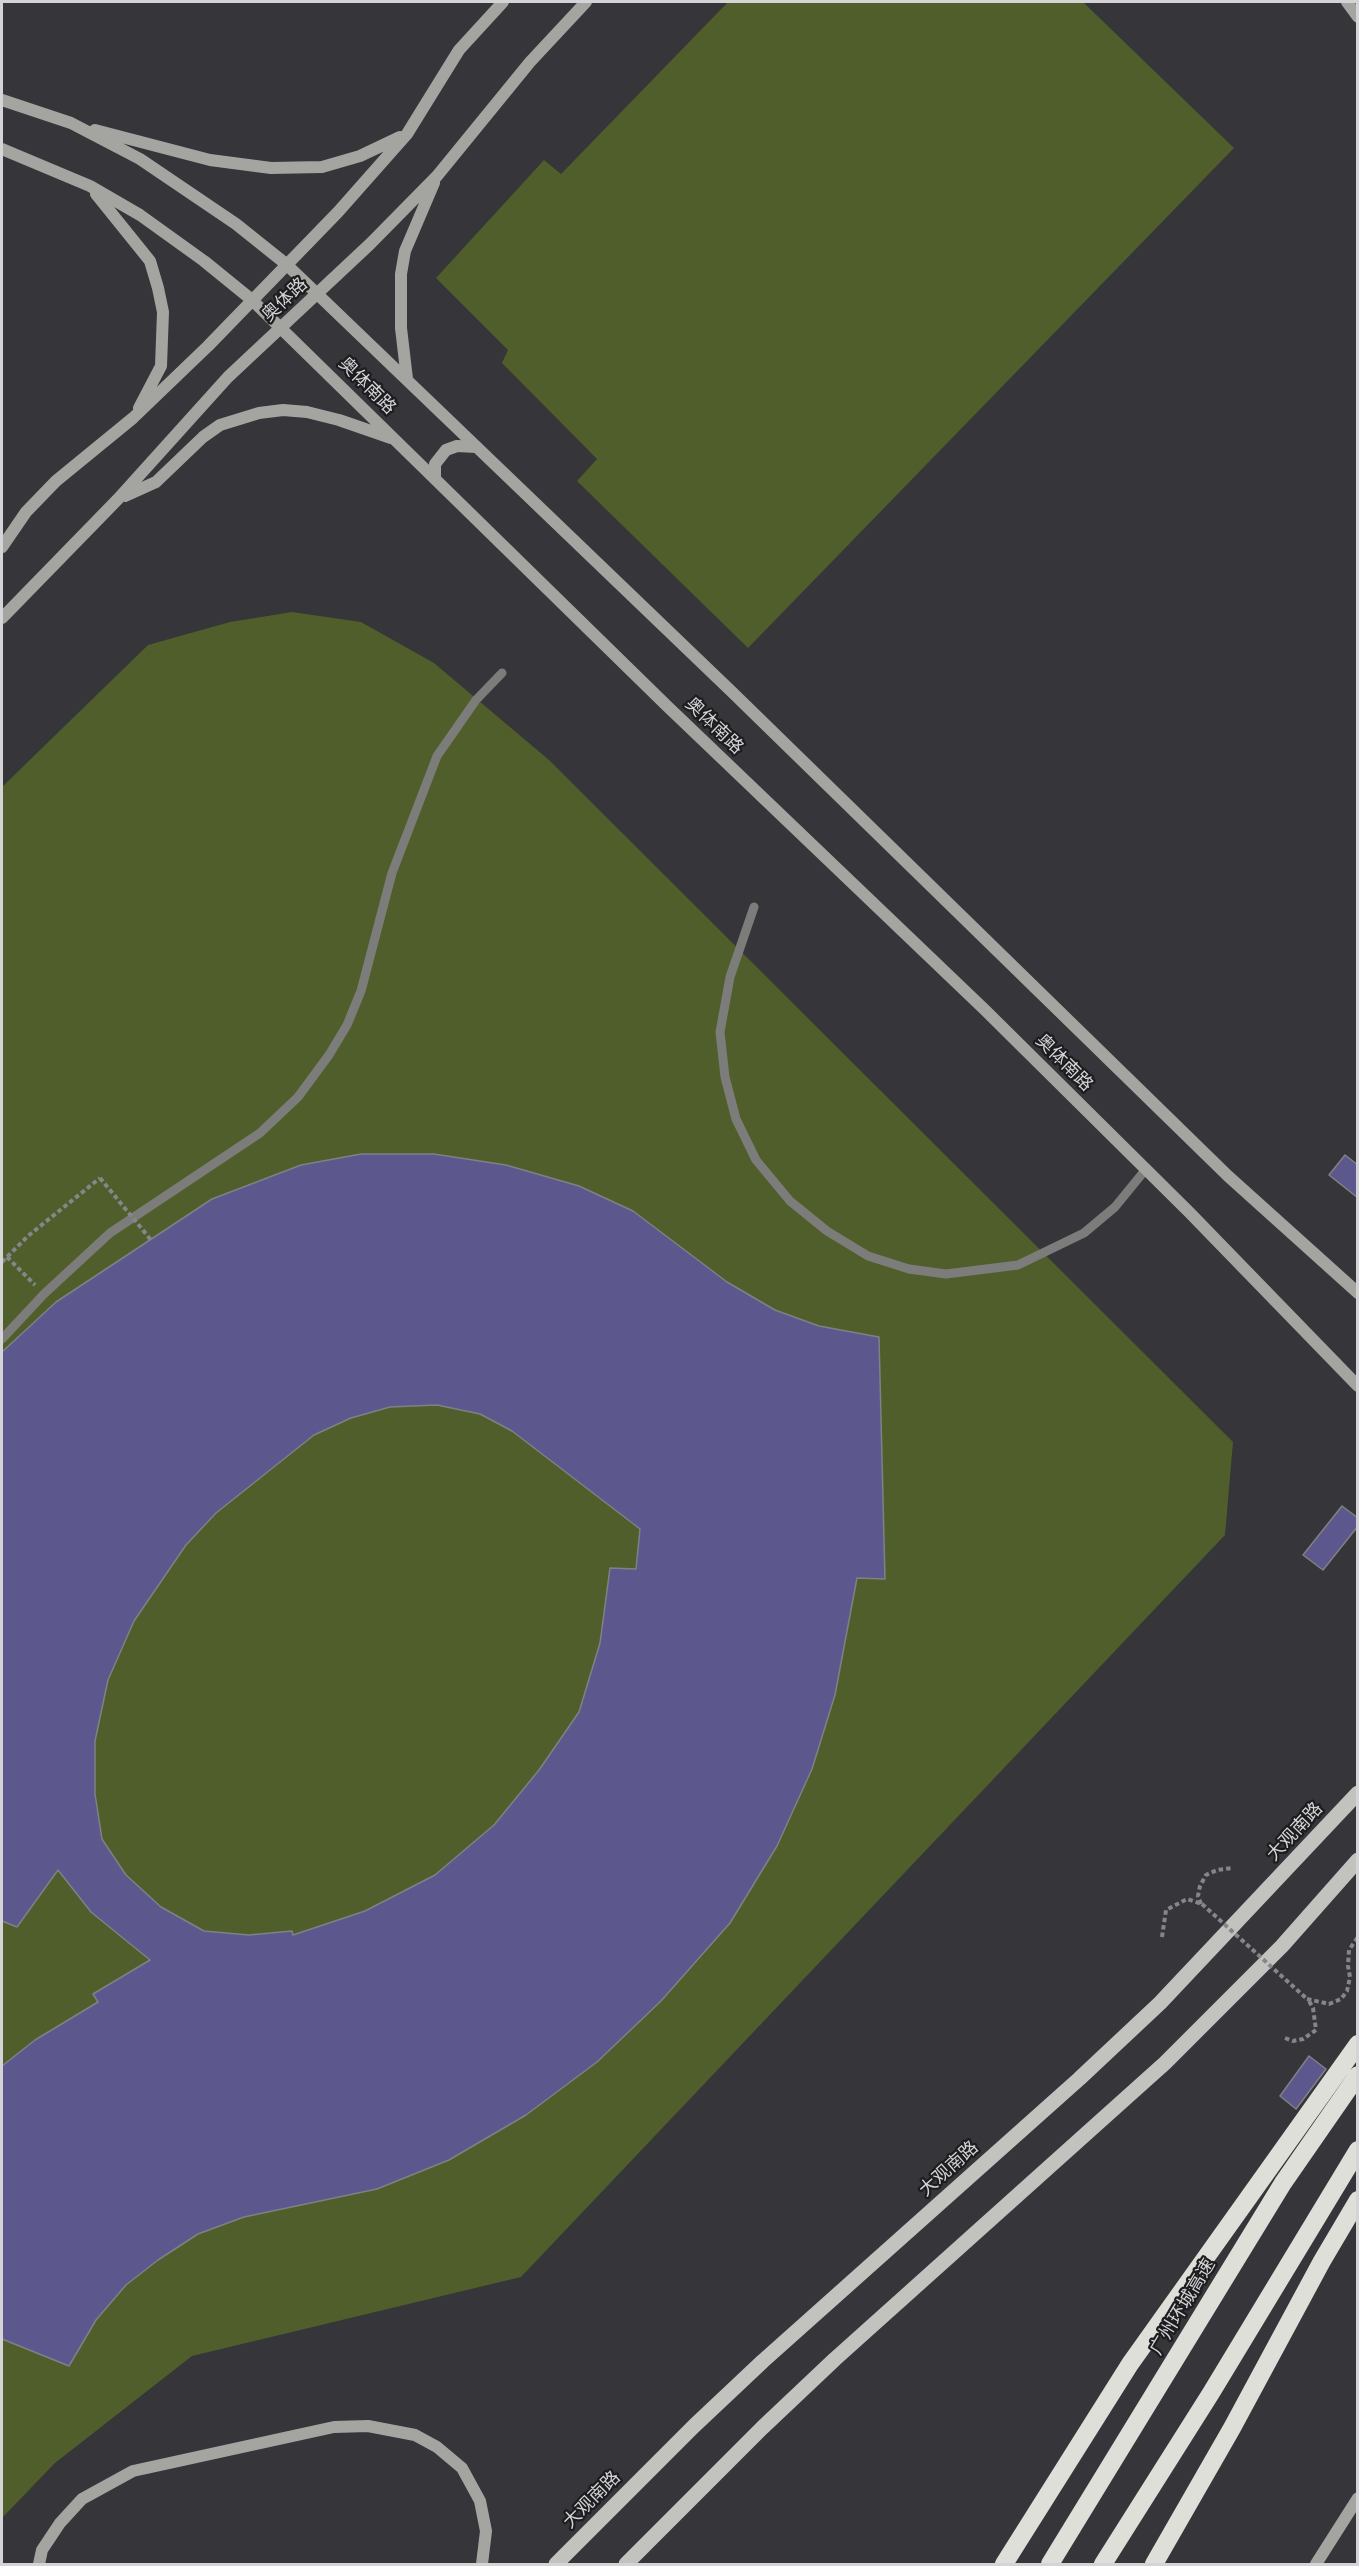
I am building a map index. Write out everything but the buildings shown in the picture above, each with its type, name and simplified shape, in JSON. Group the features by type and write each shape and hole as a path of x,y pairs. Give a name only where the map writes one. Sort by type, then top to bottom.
{"highway":[{"path":"1004,2565 1130,2364 1358,2044"},
{"name":"广州环城高速","path":"1050,2565 1282,2183 1358,2075"},
{"path":"1103,2565 1211,2393 1358,2150"},
{"path":"1154,2565 1358,2200"}],"main road":[{"name":"大观南路","path":"556,2565 694,2426 763,2361 1079,2079 1160,2003 1358,1793"},
{"path":"626,2565 762,2428 835,2359 1091,2132 1165,2062 1352,1873 1358,1860"}],"street":[{"name":"奥体路","path":"2,547 26,512 56,481 134,418 338,212 407,134 459,50 503,2"},
{"name":"奥体路","path":"2,618 118,500 228,377 318,293 437,176 530,62 586,2"},
{"path":"1347,2 1358,17"},
{"name":"奥体南路","path":"2,100 70,123 140,159 236,224 286,264 732,692 1228,1176 1358,1293"},
{"path":"70,123 210,160 271,168 322,166 342,162 407,134"},
{"name":"奥体南路","path":"2,148 90,186 170,236 252,300 282,327 658,697 985,1010 1358,1386"},
{"path":"407,379 400,298 403,262 405,251 437,176"},
{"path":"90,186 150,261 163,312 161,366 134,418"},
{"path":"118,500 156,482 203,437 220,425 259,413 283,410 308,412 394,439"},
{"path":"435,479 435,464 446,450 457,446 476,447"},
{"path":"39,2565 42,2550 82,2499 134,2471 334,2427 356,2426 415,2435 437,2447 462,2468 480,2501 486,2531 482,2565"},
{"path":"1316,2565 1358,2498"}],"lane":[{"path":"2,1339 44,1294 110,1233 260,1133 304,1089 347,1025 361,992 392,873 437,756 476,700 502,673"},
{"path":"754,908 730,976 720,1032 725,1077 736,1119 756,1160 790,1201 827,1232 868,1256 909,1269 946,1274 1018,1265 1084,1233 1115,1207 1146,1170"}],"path":[{"path":"2,1262 28,1236 100,1178 151,1240"},
{"path":"7,1257 44,1294"},
{"path":"1232,1868 1217,1870 1206,1875 1198,1896 1202,1904 1307,1999 1313,2008 1316,2030 1303,2039 1293,2041 1285,2038"},
{"path":"1162,1937 1166,1910 1187,1899 1202,1904"},
{"path":"1307,1999 1329,2004 1341,1999 1347,1991 1349,1950 1358,1937"}],"green space":[{"path":"728,2 1083,2 1234,148 748,648 577,481 597,459 502,363 508,350 436,278 544,160 561,174"},
{"path":"292,612 361,622 434,663 549,760 1233,1442 1225,1535 521,2277 192,2356 55,2463 2,2518 2,787 148,645 230,622"}]}
